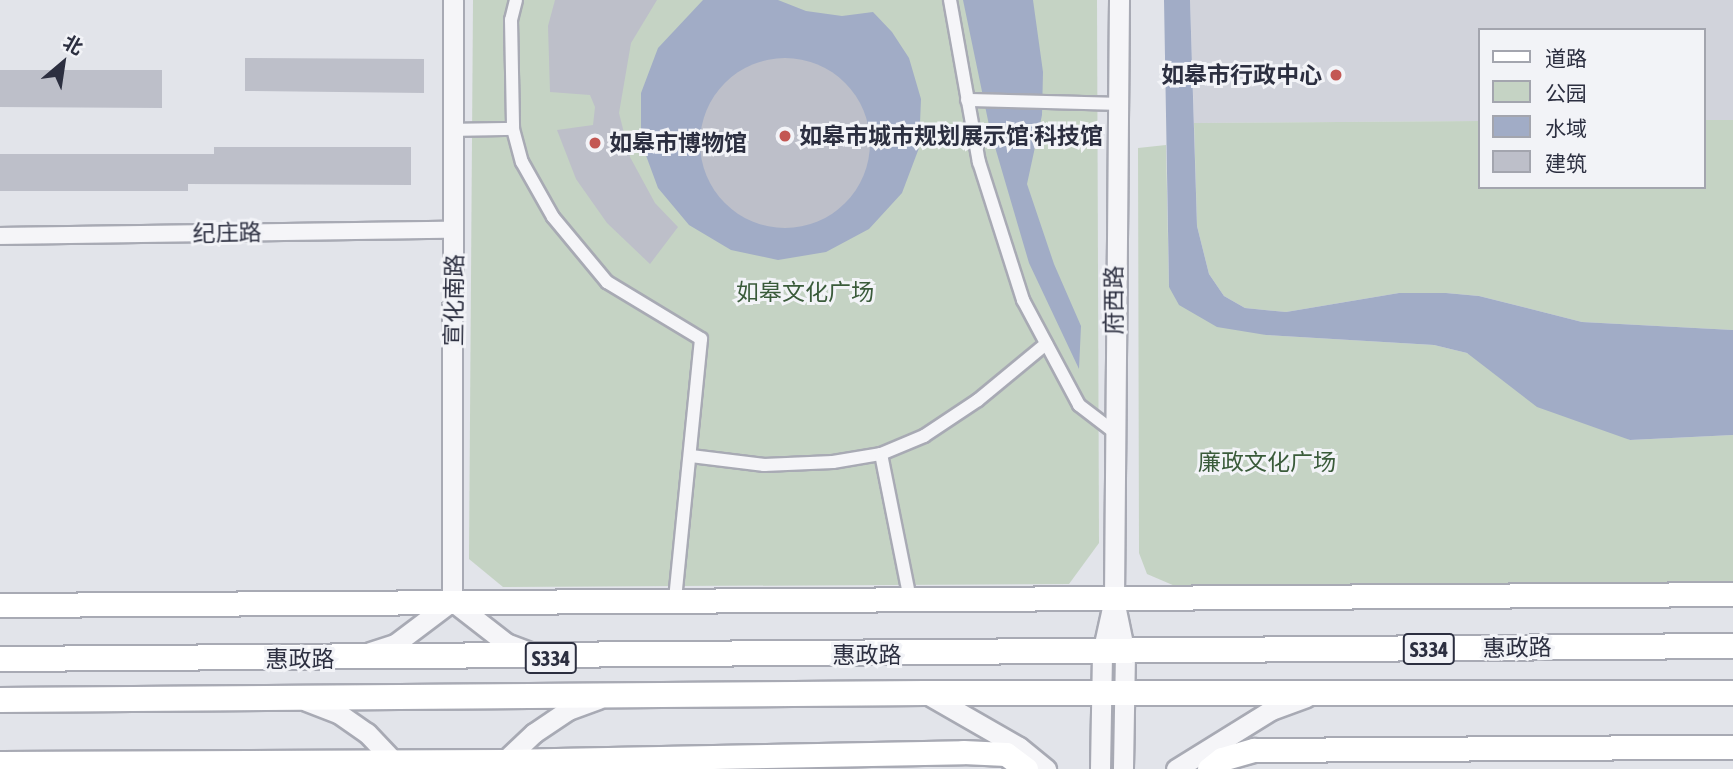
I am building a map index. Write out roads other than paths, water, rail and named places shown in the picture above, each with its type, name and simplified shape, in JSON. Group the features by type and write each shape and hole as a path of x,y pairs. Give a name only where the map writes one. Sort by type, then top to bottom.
{"main road":[{"path":"0,605 1733,594"},
{"name":"惠政路","path":"0,659 542,658 1733,646"},
{"name":"惠政路","path":"0,701 925,692 1733,693"},
{"path":"1209,769 1222,759 1254,750 1733,747"},
{"path":"0,763 500,765 962,752 1006,754 1026,769"}],"street":[{"name":"宣化南路","path":"452,601 455,230 453,0"},
{"path":"516,0 511,20 513,129 522,162 553,218 607,282 701,339 675,599"},
{"path":"950,0 967,100 995,216 1023,300 1079,405 1113,431"},
{"name":"府西路","path":"1100,769 1113,693 1114,653 1113,431 1119,0"},
{"path":"967,100 1116,104"},
{"path":"453,131 513,129"},
{"name":"纪庄路","path":"0,236 455,230"},
{"path":"691,457 764,465 832,462 881,454 935,429 1046,344"},
{"path":"881,454 910,599"},
{"path":"352,659 395,644 452,601 506,643 542,658"},
{"path":"925,692 1019,747 1046,769"},
{"name":"府西路","path":"1113,693 1123,769"},
{"path":"1177,769 1271,710 1314,694"},
{"path":"500,765 568,710 606,696"},
{"path":"295,697 338,713 367,733 398,764"}],"water":[{"path":"703,0 778,0 806,11 842,16 873,12 892,32 909,58 921,99 919,148 902,193 869,229 826,252 778,260 731,250 689,225 658,188 641,142 641,93 658,48"},
{"path":"963,0 1033,0 1043,72 1042,115 1027,184 1054,264 1081,326 1079,369 1029,263 990,130"},
{"path":"1164,0 1190,0 1197,226 1209,274 1224,296 1245,308 1286,312 1399,293 1446,293 1479,296 1582,322 1733,330 1733,435 1630,440 1537,407 1467,353 1434,345 1266,335 1217,327 1179,305 1169,287"}],"place":[{"name":"如皋市行政中心","path":"1336,75"},
{"name":"如皋市城市规划展示馆·科技馆","path":"785,136"},
{"name":"如皋市博物馆","path":"595,143"}],"park label":[{"name":"如皋文化广场","path":"805,292"},
{"name":"廉政文化广场","path":"1267,462"}]}
